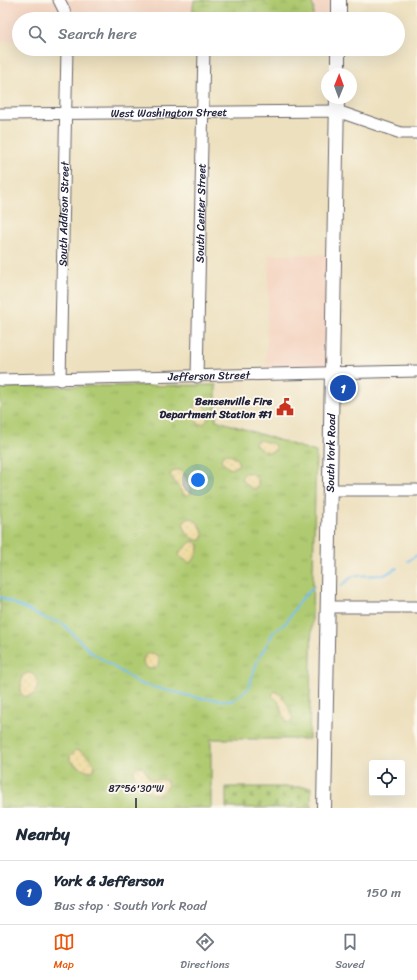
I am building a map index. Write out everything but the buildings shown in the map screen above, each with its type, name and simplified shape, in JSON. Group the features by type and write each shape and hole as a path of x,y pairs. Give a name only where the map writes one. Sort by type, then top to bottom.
{"main road":[{"path":"339,0 339,12"},
{"path":"338,56 338,68"},
{"name":"South York Road","path":"324,808 337,104"}],"street":[{"path":"59,0 64,12"},
{"name":"South Addison Street","path":"60,380 67,56"},
{"name":"South Center Street","path":"197,378 204,56"},
{"name":"West Washington Street","path":"0,114 202,112 337,104 401,133 417,133"},
{"name":"Jefferson Street","path":"0,380 197,378 417,371"},
{"path":"329,490 417,490"},
{"path":"327,607 417,607"}],"shaded area":[{"path":"0,0 337,0 336,12 12,12 12,42 0,41"},
{"path":"333,254 331,372 266,373 269,255"}],"green space":[{"path":"194,0 311,0 314,10 314,12 192,12"},
{"path":"216,385 216,420 316,452 309,739 211,739 211,808 0,808 0,387"},
{"path":"226,787 311,787 311,808 226,808"}],"sand":[{"path":"199,402 205,407 208,419 204,424 198,424 194,412 195,404"},
{"path":"259,440 274,444 276,450 267,452 260,449 255,444 256,441"},
{"path":"223,454 228,454 237,459 239,465 232,469 227,467 221,460"},
{"path":"174,470 181,470 186,479 191,493 188,496 183,494 170,475"},
{"path":"245,473 251,473 256,476 258,487 254,489 248,486 241,478"},
{"path":"191,518 201,527 203,534 202,540 195,540 185,530 183,523 187,519"},
{"path":"191,542 195,542 199,545 194,560 190,563 180,557 179,553"},
{"path":"148,653 154,653 159,658 157,667 154,669 148,669 143,664 143,658"},
{"path":"27,673 32,674 35,677 37,686 34,694 23,696 20,692 22,676"},
{"path":"275,691 282,696 289,707 293,720 289,723 286,722 278,701 272,695"},
{"path":"76,750 84,753 92,761 95,766 93,771 86,771 70,761 70,756"},
{"path":"138,766 143,767 152,780 167,781 168,785 163,792 159,794 151,793 140,785 134,775 134,770"}],"waterway":[{"path":"408,561 417,555"},
{"path":"341,586 353,576 384,575 397,568"},
{"path":"0,597 45,618 62,623 91,652 140,684 199,698 232,701 248,689 257,662 274,631 285,624 301,599 314,587"}],"place":[{"name":"York & Jefferson","path":"343,388"},
{"name":"Bensenville Fire Department Station #1","path":"285,407"}]}
